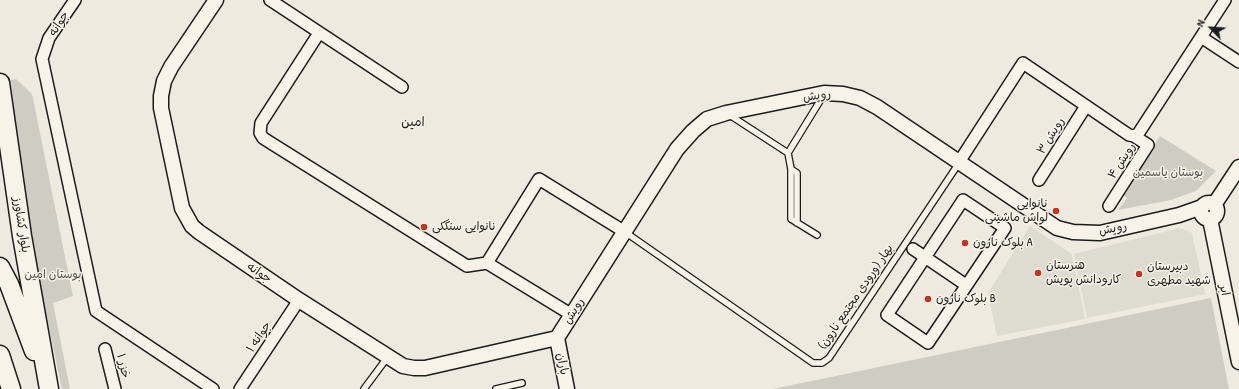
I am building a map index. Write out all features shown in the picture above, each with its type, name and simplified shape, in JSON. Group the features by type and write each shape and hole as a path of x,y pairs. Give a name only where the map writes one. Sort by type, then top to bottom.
{"main road":[{"name":"بلوار کشاورز","path":"0,83 22,236 49,389"},
{"path":"0,267 49,389"},
{"path":"0,355 11,389"}],"street":[{"name":"جوانه","path":"75,0 49,38 42,59 96,311 212,389"},
{"name":"جوانه","path":"216,0 171,68 164,81 161,96 161,108 182,208 192,226 299,300 387,358 403,366 425,368 557,338"},
{"path":"270,0 402,88"},
{"path":"959,162 1023,63 1129,135 1134,136 1138,134 1225,0"},
{"path":"319,33 261,123 260,133 262,138 467,266 487,263 572,315"},
{"path":"1201,37 1239,62"},
{"name":"رویش","path":"557,338 677,149 693,131 707,119 726,113 824,93 843,94 860,98 877,107 1058,228 1073,232 1100,233 1179,215 1207,211"},
{"name":"رویش ۳","path":"1039,180 1086,106"},
{"name":"رویش ۴","path":"1109,206 1148,145 1134,136"},
{"path":"1207,211 1239,167"},
{"path":"487,263 538,179 625,232"},
{"path":"963,200 1005,228 966,285 928,343 887,315 963,200"},
{"name":"ابر","path":"1207,211 1239,362"},
{"path":"910,246 966,285"},
{"name":"جوانه ۱","path":"240,389 299,300"},
{"name":"باران","path":"557,338 567,389"},
{"name":"خزر ۱","path":"105,349 115,389"}],"lane":[{"path":"788,153 824,93"},
{"path":"726,113 788,153 792,169 797,173 797,223 817,235"},
{"name":"بهار (ورودی مجتمع نارون)","path":"625,232 813,363 822,363 829,358 910,246 959,162"},
{"path":"364,389 387,358"},
{"path":"496,389 522,383"}],"shaded area":[{"name":"هنرستان کارودانش پویش","path":"1030,226 1072,254 1085,319 997,336 988,293"},
{"name":"دبیرستان شهید مطهری","path":"1180,228 1192,233 1205,294 1087,318 1074,254"}],"green space":[{"name":"بوستان امین","path":"16,79 32,94 73,296 53,303 70,389 62,389 32,247 10,80"},
{"name":"بوستان یاسمین","path":"1160,136 1216,171 1196,191 1171,200 1118,210 1127,198 1123,195"},
{"path":"1211,298 1229,389 773,389"}],"place":[{"name":"نانوایی لواش ماشینی","path":"1056,211"},
{"name":"نانوایی سنگکی","path":"424,227"},
{"name":"بلوک نارون A","path":"965,243"},
{"name":"هنرستان کارودانش پویش","path":"1038,273"},
{"name":"دبیرستان شهید مطهری","path":"1139,274"},
{"name":"بلوک نارون B","path":"928,299"}],"district":[{"name":"امین","path":"413,123"}]}
